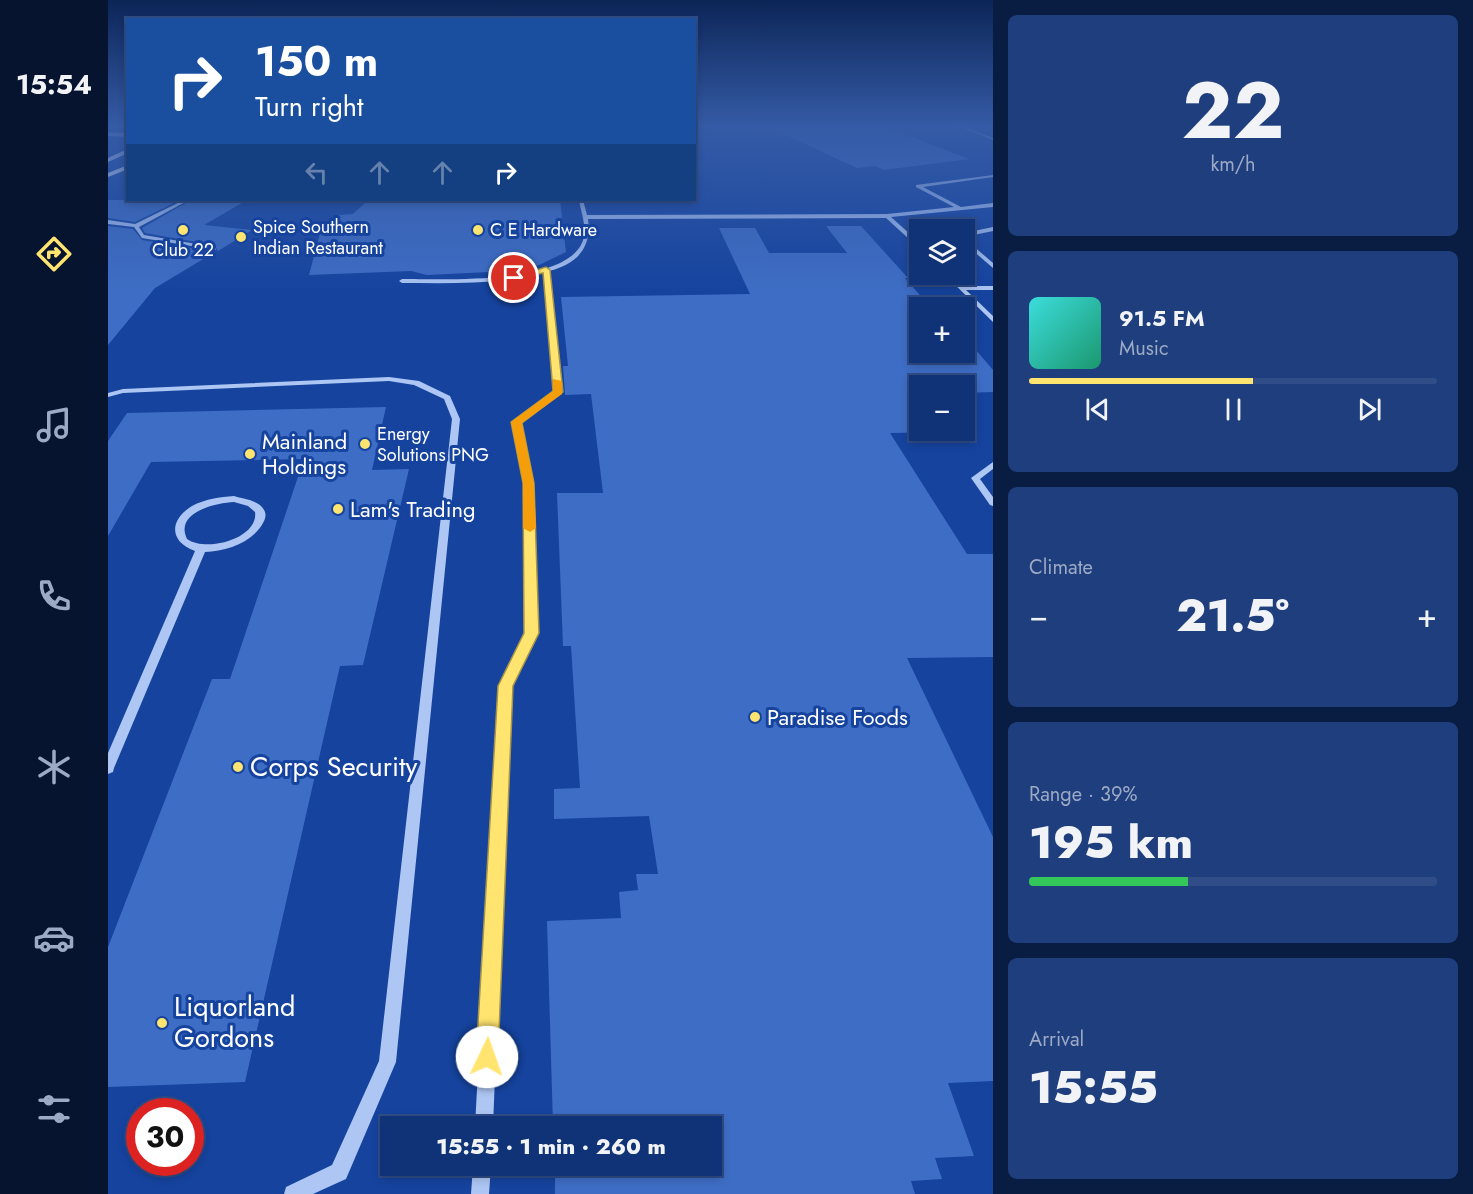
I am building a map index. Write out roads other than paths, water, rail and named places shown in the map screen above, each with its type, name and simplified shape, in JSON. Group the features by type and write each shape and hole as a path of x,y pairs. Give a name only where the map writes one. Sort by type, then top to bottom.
{"street":[{"path":"958,181 918,186 961,209"},
{"path":"108,222 136,226 185,201"},
{"path":"402,281 514,278 573,261 586,242 585,217 581,201"},
{"path":"585,217 887,216 993,205"},
{"path":"887,216 909,237"},
{"path":"136,226 142,236 214,249"},
{"path":"975,233 993,229"},
{"path":"975,250 993,266"},
{"path":"484,1116 505,686 531,633 529,483 517,422 558,392 546,270"},
{"path":"958,285 993,321"},
{"path":"961,288 993,288"},
{"path":"108,395 123,391 389,380 416,383 447,398 456,419 387,1062 339,1172 293,1194"},
{"path":"993,465 975,478 993,503"},
{"path":"221,500 247,501 256,505 260,512 260,521 255,530 245,539 215,549 201,549 182,541 179,534 180,526 194,510 221,500"},
{"path":"108,768 201,549"},
{"path":"480,1194 481,1176"}],"place":[{"name":"Club 22","path":"183,230"},
{"name":"C E Hardware","path":"478,230"},
{"name":"Spice Southern Indian Restaurant","path":"241,237"},
{"name":"Energy Solutions PNG","path":"365,444"},
{"name":"Mainland Holdings","path":"250,454"},
{"name":"Lam's Trading","path":"338,509"},
{"name":"Paradise Foods","path":"755,717"},
{"name":"Corps Security","path":"238,767"},
{"name":"Liquorland Gordons","path":"162,1023"}]}
